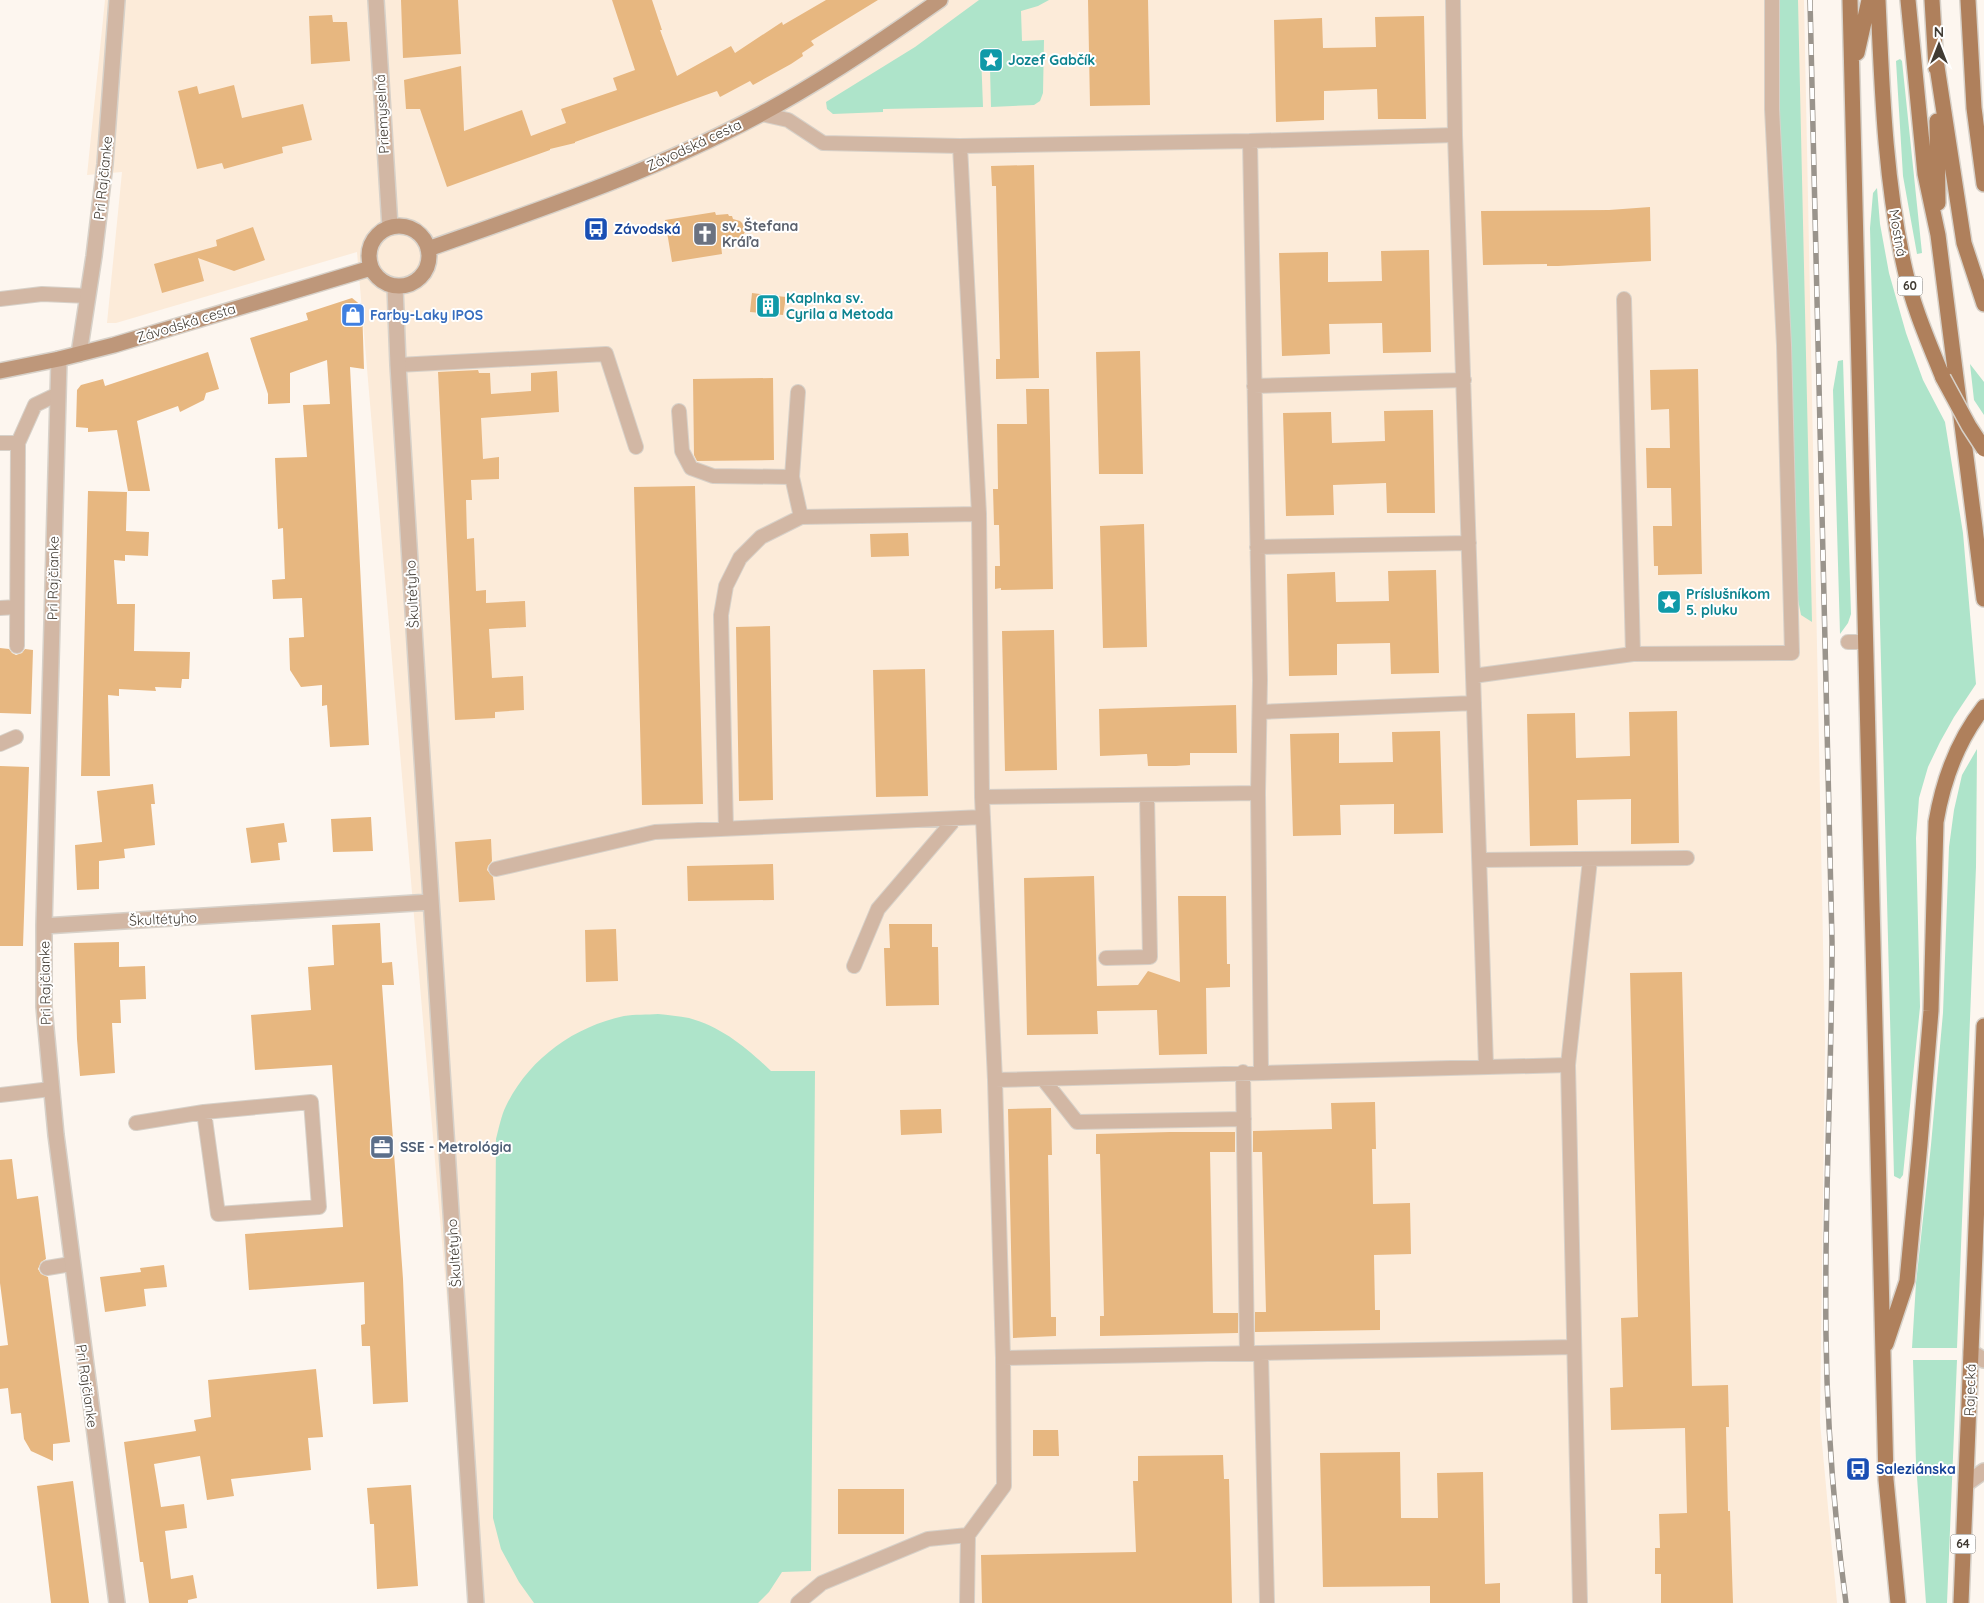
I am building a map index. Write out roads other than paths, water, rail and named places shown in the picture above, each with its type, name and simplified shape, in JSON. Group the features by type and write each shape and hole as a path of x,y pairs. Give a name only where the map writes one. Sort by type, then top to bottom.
{"main road":[{"path":"1850,0 1882,1355 1886,1480 1898,1603"},
{"path":"1852,76 1869,0"},
{"name":"Mostná","path":"1878,0 1882,81 1891,190 1908,280 1924,331 1943,378 1984,449"},
{"path":"1908,0 1925,174 1938,235 1984,599"},
{"path":"1932,0 1936,60 1938,235"},
{"path":"1968,0 1974,108 1984,184"},
{"path":"1936,60 1964,243 1984,304"},
{"path":"1882,1355 1907,1281 1931,1011 1936,822 1941,791 1960,746 1984,707"},
{"name":"Rajecká","path":"1961,1603 1966,1484 1978,1356 1974,1271 1984,1026"}],"street":[{"name":"Pri Rajčianke","path":"79,354 105,164 117,0"},
{"name":"Priemyselná","path":"376,0 390,227"},
{"name":"Závodská cesta","path":"428,249 588,192 668,159 762,114 842,67 940,0"},
{"path":"402,226 414,230 423,238 428,249 427,267 422,276 414,282 405,285 395,286 385,283 371,268 369,251 371,243 376,236 390,227 402,226"},
{"name":"Závodská cesta","path":"0,371 79,354 371,268"},
{"name":"Škultétyho","path":"395,286 398,365 431,902 476,1603"},
{"name":"Pri Rajčianke","path":"59,359 44,926 44,1007 51,1089 71,1264 116,1603"},
{"name":"Škultétyho","path":"44,926 431,902"},
{"path":"1966,1484 1984,1471"}],"lane":[{"path":"1453,0 1455,135 1486,1066"},
{"path":"1474,676 1633,654 1792,653 1784,346 1772,109 1772,0"},
{"path":"762,114 788,120 823,143 960,146 1455,135"},
{"path":"1250,141 1260,712 1258,793 1261,1072"},
{"path":"960,146 979,514 982,797 995,1080 1003,1358 1004,1486 968,1535 967,1603"},
{"path":"0,299 42,294 88,296"},
{"path":"1624,299 1633,654"},
{"path":"398,365 606,354 636,447"},
{"path":"1254,386 1464,380"},
{"path":"798,392 792,477 801,517"},
{"path":"17,646 18,444 34,405 58,394"},
{"path":"679,411 682,451 691,468 713,476 792,477"},
{"path":"0,443 18,444"},
{"path":"726,829 721,615 726,586 740,558 761,538 801,517 979,514"},
{"path":"1257,547 1469,543"},
{"path":"0,608 17,608"},
{"path":"1848,642 1866,642"},
{"path":"1260,712 1474,704"},
{"path":"0,744 16,737"},
{"path":"982,797 1258,793"},
{"path":"1106,958 1150,957 1147,795"},
{"path":"496,869 655,832 983,817"},
{"path":"854,966 878,909 955,819"},
{"path":"1480,860 1688,858"},
{"path":"1580,1603 1568,1065 1590,860"},
{"path":"995,1080 1243,1072 1568,1065"},
{"path":"1243,1072 1254,1353 1267,1603"},
{"path":"1043,1079 1077,1122 1244,1119"},
{"path":"0,1095 51,1089"},
{"path":"136,1123 204,1112 311,1102 319,1207 218,1214 204,1112"},
{"path":"47,1268 71,1264"},
{"path":"1003,1358 1574,1347"},
{"path":"798,1603 822,1583 928,1540 968,1535"}],"railway":[{"path":"1810,0 1832,941 1826,1236 1827,1369 1832,1469 1846,1603"}],"place":[{"name":"Jozef Gabčík","path":"991,60"},
{"name":"Závodská","path":"596,229"},
{"name":"sv. Štefana Kráľa","path":"705,234"},
{"name":"Kaplnka sv. Cyrila a Metoda","path":"768,306"},
{"name":"Farby-Laky IPOS","path":"353,315"},
{"name":"Príslušníkom 5. pluku","path":"1669,602"},
{"name":"SSE - Metrológia","path":"382,1147"},
{"name":"Saleziánska","path":"1858,1469"}]}
